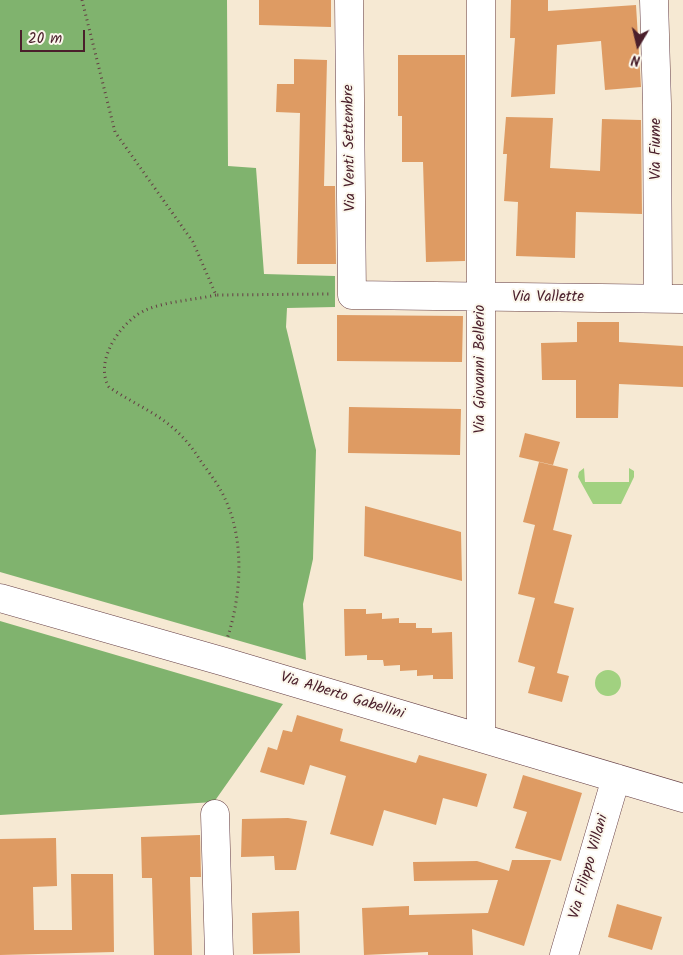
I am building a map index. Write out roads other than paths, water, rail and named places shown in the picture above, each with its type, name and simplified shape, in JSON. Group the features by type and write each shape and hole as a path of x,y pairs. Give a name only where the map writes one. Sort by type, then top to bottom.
{"street":[{"name":"Via Venti Settembre","path":"349,0 352,295"},
{"name":"Via Giovanni Bellerio","path":"481,0 481,738"},
{"name":"Via Fiume","path":"654,0 658,104 670,299"},
{"name":"Via Vallette","path":"352,295 670,299"},
{"name":"Via Alberto Gabellini","path":"0,598 683,798"},
{"name":"Via Filippo Villani","path":"564,955 616,778"},
{"path":"215,814 219,955"}]}
